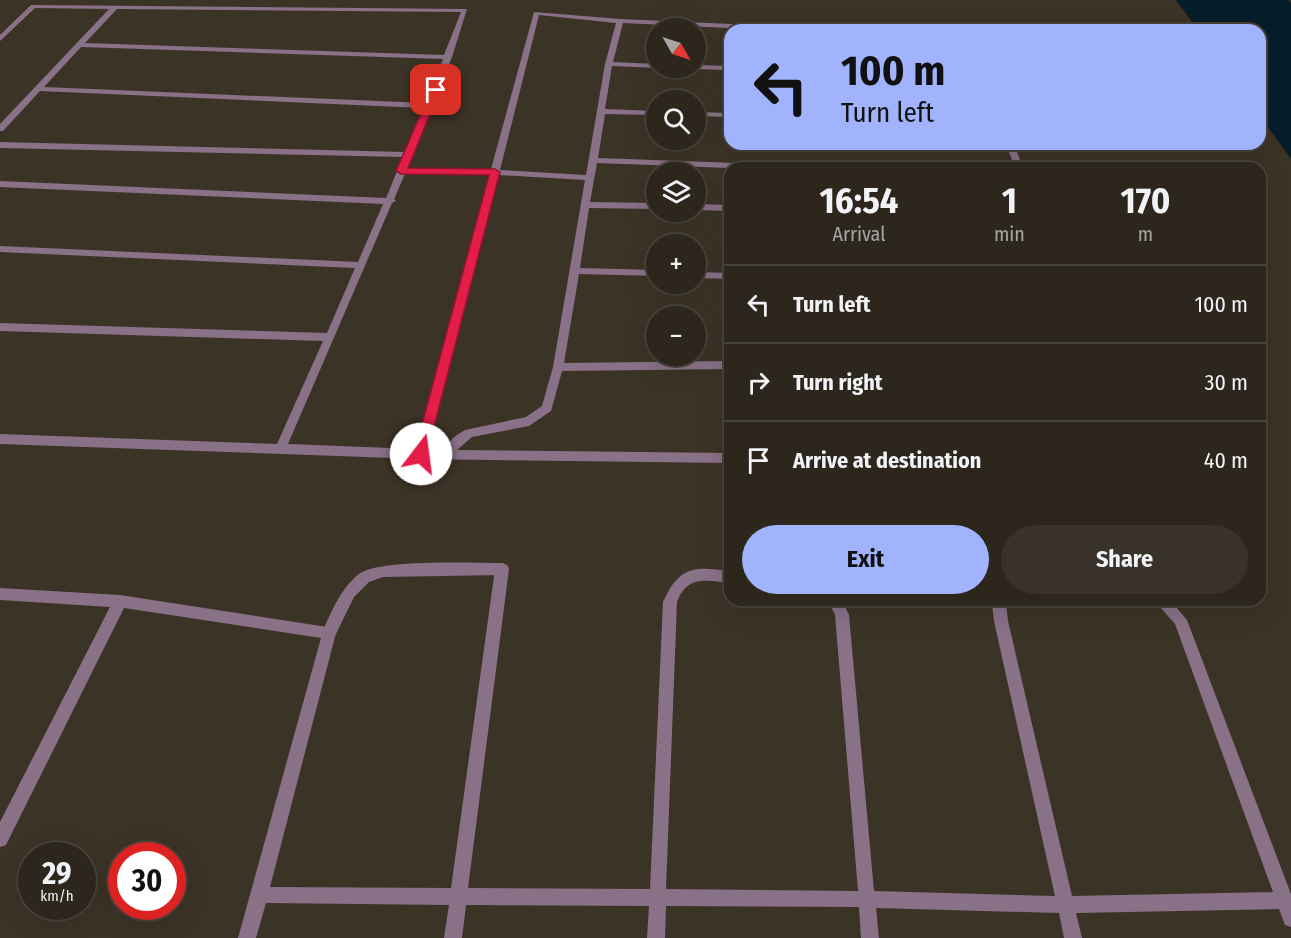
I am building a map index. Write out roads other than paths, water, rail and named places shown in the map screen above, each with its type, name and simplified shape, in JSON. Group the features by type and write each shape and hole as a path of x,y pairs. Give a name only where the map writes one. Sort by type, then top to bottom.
{"street":[{"path":"0,39 33,6 465,10 430,106 407,155 391,201 280,450"},
{"path":"0,129 115,8"},
{"path":"421,454 536,13 620,21 724,26"},
{"path":"446,454 458,440 469,433 529,421 547,408 558,367 609,64 620,21"},
{"path":"80,45 448,57"},
{"path":"609,64 646,66"},
{"path":"706,67 724,68"},
{"path":"39,89 430,106"},
{"path":"602,111 646,113"},
{"path":"706,115 724,116"},
{"path":"0,145 407,155"},
{"path":"593,160 724,165"},
{"path":"401,171 495,172 590,178"},
{"path":"0,184 391,201"},
{"path":"586,205 646,206"},
{"path":"706,207 724,208"},
{"path":"0,249 362,265"},
{"path":"574,271 646,273"},
{"path":"706,275 724,276"},
{"path":"0,327 330,337"},
{"path":"558,367 724,365"},
{"path":"0,439 421,454 724,458"},
{"path":"247,938 329,633 349,594 365,577 383,571 502,569 453,938"},
{"path":"656,938 670,602 679,584 687,577 698,574 724,576"},
{"path":"0,594 120,601 329,633"},
{"path":"0,839 120,601"},
{"path":"838,606 842,615 870,938"},
{"path":"999,606 1073,938"},
{"path":"1167,606 1180,620 1291,918"},
{"path":"260,895 866,899 1065,904 1285,900"}],"water":[{"path":"1176,0 1288,0 1291,3 1291,159 1266,124 1266,24 1194,24"}]}
